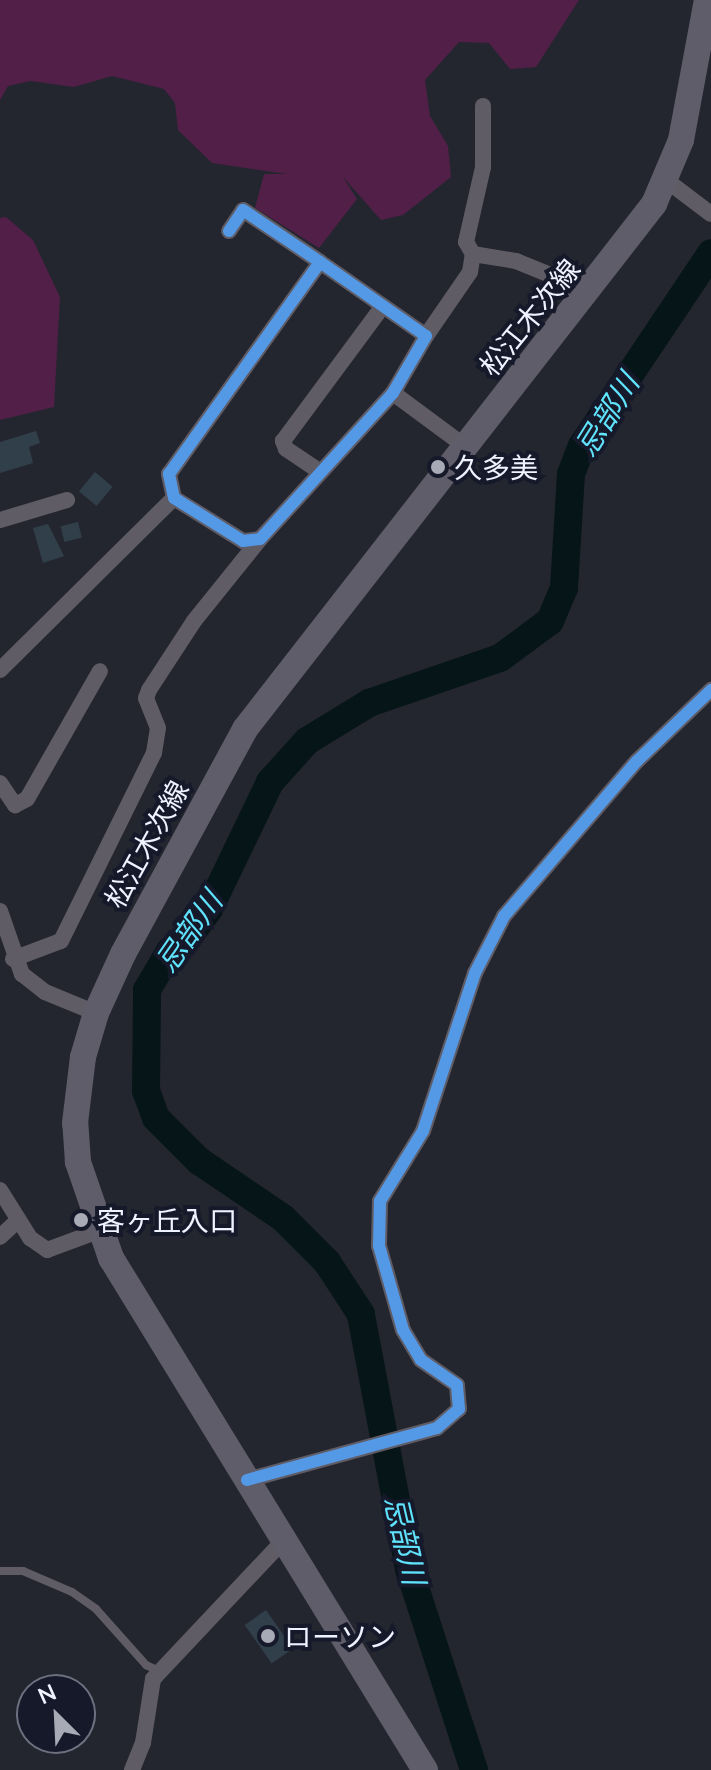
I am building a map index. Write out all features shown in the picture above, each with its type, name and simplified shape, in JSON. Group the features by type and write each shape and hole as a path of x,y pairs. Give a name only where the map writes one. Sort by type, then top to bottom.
{"main road":[{"name":"松江木次線","path":"425,1770 122,1280 98,1231 78,1162 75,1123 83,1057 96,1013 245,729 629,243 666,180 681,140 707,0"}],"street":[{"path":"13,959 61,941 154,753 158,728 146,698 149,690 194,621 319,471 393,393 426,336 470,272 473,254 466,242 483,167 483,106"},
{"path":"666,180 711,214"},
{"path":"229,231 243,210 426,336"},
{"path":"473,254 516,261 575,285"},
{"path":"260,539 235,538 174,498 169,474 175,460 320,262"},
{"path":"319,471 286,449 283,441 383,306"},
{"path":"393,393 466,447"},
{"path":"0,670 174,498"},
{"path":"0,520 67,500"},
{"path":"0,783 15,805 27,799 100,671"},
{"path":"247,1480 401,1439 451,1420 461,1395 450,1378 414,1353 403,1330 376,1222 387,1184 423,1131 475,973 504,916 637,761 711,690"},
{"path":"0,911 13,959 22,974 45,992 96,1013"},
{"path":"0,1190 17,1221 47,1250 98,1231"},
{"path":"0,1237 17,1221"},
{"path":"135,1769 143,1743 148,1691 160,1671 284,1540"}],"lane":[{"path":"0,1571 23,1571 72,1592 96,1609 146,1665 160,1671"}],"shaded area":[{"path":"0,0 579,0 536,67 510,69 489,43 459,42 425,80 430,116 448,146 451,177 403,215 381,220 343,177 357,199 319,248 255,208 264,174 287,174 212,163 178,130 175,103 164,89 112,76 74,87 31,81 8,86 0,100"},
{"path":"6,217 33,240 60,297 54,407 0,420 0,218"}],"building":[{"path":"36,431 40,443 29,447 33,463 0,473 0,442"},
{"path":"95,472 113,487 97,506 79,491"},
{"path":"78,522 82,538 64,542 61,526"},
{"path":"48,524 64,556 43,563 33,528"},
{"name":"ローソン","path":"266,1610 293,1649 272,1663 245,1625"}],"waterway":[{"name":"忌部川","path":"474,1770 409,1569 361,1314 327,1262 283,1218 199,1161 156,1118 146,1091 147,990 170,951 188,938 209,909 270,782 307,741 369,703 500,658 550,621 564,588 571,474 582,446 711,253"}],"cycle path":[{"path":"229,231 243,210 320,262 426,336 393,393 260,539 243,541 174,498 169,474 320,262"},
{"path":"247,1480 437,1428 459,1409 457,1385 421,1360 403,1330 379,1246 380,1201 423,1131 475,973 504,916 637,761 711,690"}],"place":[{"name":"久多美","path":"438,467"},
{"name":"客ヶ丘入口","path":"81,1220"},
{"name":"ローソン","path":"268,1636"}]}
